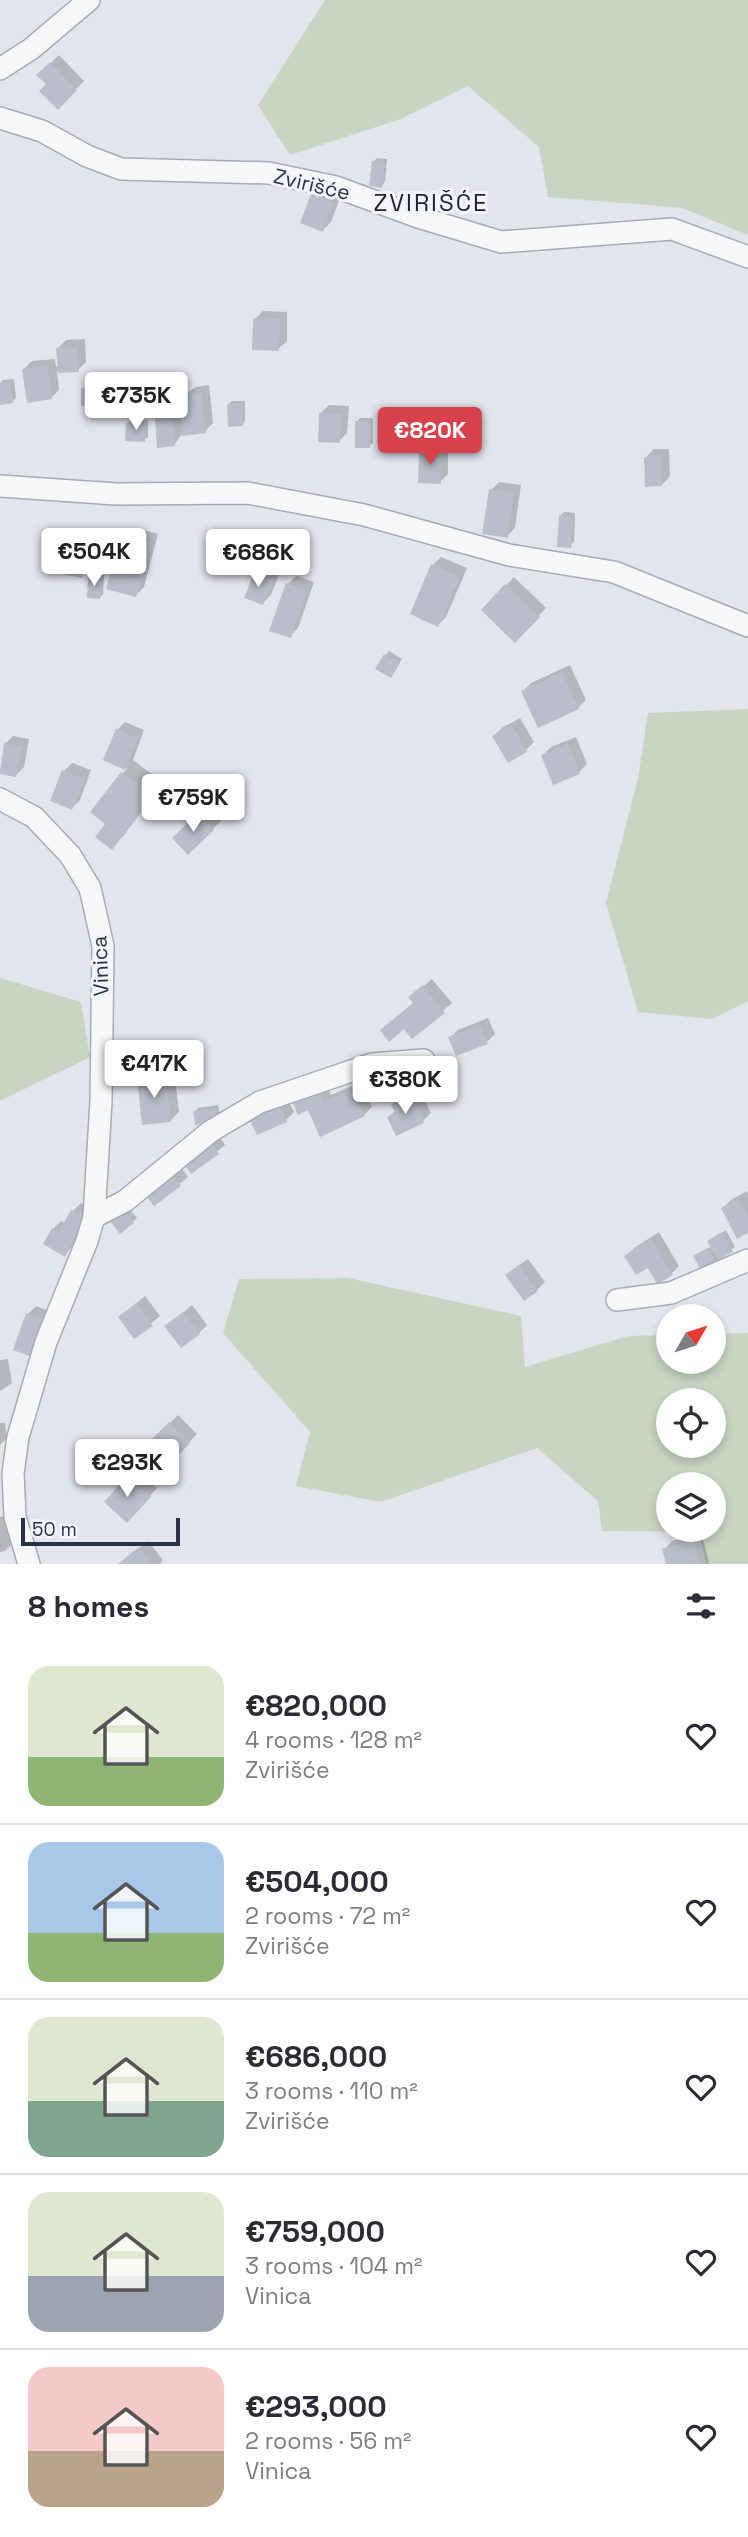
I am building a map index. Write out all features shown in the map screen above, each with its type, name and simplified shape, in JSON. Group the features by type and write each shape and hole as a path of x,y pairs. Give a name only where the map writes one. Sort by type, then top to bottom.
{"street":[{"path":"0,69 31,49 89,0"},
{"name":"Zvirišće","path":"0,118 42,131 87,156 121,169 269,173 336,187 418,217 501,242 672,229 748,257"},
{"path":"0,486 116,494 248,493 351,512 509,555 614,572 748,626"},
{"name":"Vinica","path":"0,799 34,817 70,855 90,888 103,946 101,1101 94,1217 46,1342 18,1437 13,1473 15,1517 29,1564"},
{"path":"94,1217 125,1200 211,1131 260,1102 372,1065 424,1060"},
{"path":"617,1300 671,1293 748,1261"}],"green space":[{"path":"325,0 748,0 748,235 682,208 548,197 539,147 468,86 401,119 290,155 258,105"},
{"path":"748,709 748,1001 712,1019 638,1012 606,903 638,778 648,713"},
{"path":"0,978 81,1002 90,1057 0,1101"},
{"path":"348,1278 521,1316 525,1367 628,1336 656,1335 656,1374 726,1374 726,1334 748,1333 748,1564 706,1564 701,1542 726,1542 726,1472 656,1472 656,1532 602,1531 598,1501 537,1448 381,1502 296,1486 310,1432 223,1333 239,1279"}],"building":[{"path":"50,62 77,90 58,110 39,91 46,84 36,75"},
{"path":"372,161 385,162 382,188 369,186"},
{"path":"311,194 334,203 323,232 300,223"},
{"path":"253,318 280,319 279,351 252,350"},
{"path":"77,347 79,372 58,373 56,348"},
{"path":"47,366 52,399 27,403 22,369"},
{"path":"10,382 13,403 0,405 0,383"},
{"path":"81,388 111,388 112,406 81,406"},
{"path":"201,393 206,433 182,436 178,399 186,398 185,394"},
{"path":"171,402 175,446 157,448 154,403"},
{"path":"242,403 243,426 228,427 227,404"},
{"path":"319,413 342,414 340,443 318,442"},
{"path":"355,421 370,421 370,448 355,448"},
{"path":"126,423 146,423 145,442 125,441"},
{"path":"419,451 441,451 441,484 418,483"},
{"path":"661,456 662,486 645,487 644,457"},
{"path":"489,489 514,492 508,538 482,534"},
{"path":"559,515 573,516 571,548 557,547"},
{"path":"69,535 89,539 82,578 62,574"},
{"path":"130,537 151,542 136,597 106,589 117,547 127,549"},
{"path":"431,564 460,577 438,627 410,614"},
{"path":"254,573 273,580 263,605 244,598"},
{"path":"88,578 102,578 100,599 87,598"},
{"path":"286,583 307,590 291,638 269,631"},
{"path":"505,584 540,617 515,643 481,610"},
{"path":"384,654 400,663 391,678 375,669"},
{"path":"562,672 579,709 538,728 521,691"},
{"path":"511,724 527,752 508,763 492,736"},
{"path":"116,729 138,738 125,770 103,760"},
{"path":"4,743 22,747 16,777 0,774"},
{"path":"568,743 580,774 553,785 541,755"},
{"path":"62,770 85,779 72,810 50,801"},
{"path":"121,772 153,796 112,850 95,837 105,824 90,812"},
{"path":"198,813 214,830 188,855 172,838"},
{"path":"423,985 445,1013 412,1039 404,1029 389,1042 380,1030 413,1003 408,997"},
{"path":"480,1025 488,1044 456,1056 448,1037"},
{"path":"431,1073 439,1094 420,1102 412,1080"},
{"path":"166,1075 171,1122 142,1125 137,1078"},
{"path":"318,1090 323,1102 345,1092 350,1102 357,1099 365,1116 320,1137 308,1110 298,1115 292,1101"},
{"path":"411,1094 424,1123 396,1136 387,1117 395,1113 391,1104"},
{"path":"279,1104 287,1122 257,1135 249,1118"},
{"path":"215,1108 217,1122 195,1125 193,1111"},
{"path":"209,1141 219,1154 191,1174 182,1161"},
{"path":"171,1173 181,1186 154,1206 144,1193"},
{"path":"738,1198 748,1216 748,1233 737,1239 721,1208"},
{"path":"71,1210 86,1217 65,1257 43,1244 52,1228 59,1232"},
{"path":"125,1210 134,1223 120,1234 110,1221"},
{"path":"722,1232 733,1252 718,1260 707,1241"},
{"path":"651,1239 673,1275 657,1284 648,1268 636,1275 624,1256"},
{"path":"708,1248 719,1267 704,1276 693,1256"},
{"path":"519,1265 538,1291 524,1301 505,1275"},
{"path":"136,1303 153,1326 134,1339 118,1317"},
{"path":"183,1312 200,1334 181,1348 164,1326"},
{"path":"26,1313 45,1320 32,1357 13,1350"},
{"path":"169,1422 190,1443 170,1464 148,1443"},
{"path":"127,1476 151,1497 127,1523 104,1502"},
{"path":"694,1542 700,1564 666,1564 662,1549"},
{"path":"139,1547 152,1564 118,1564"}],"district":[{"name":"ZVIRIŠĆE","path":"431,202"}]}
